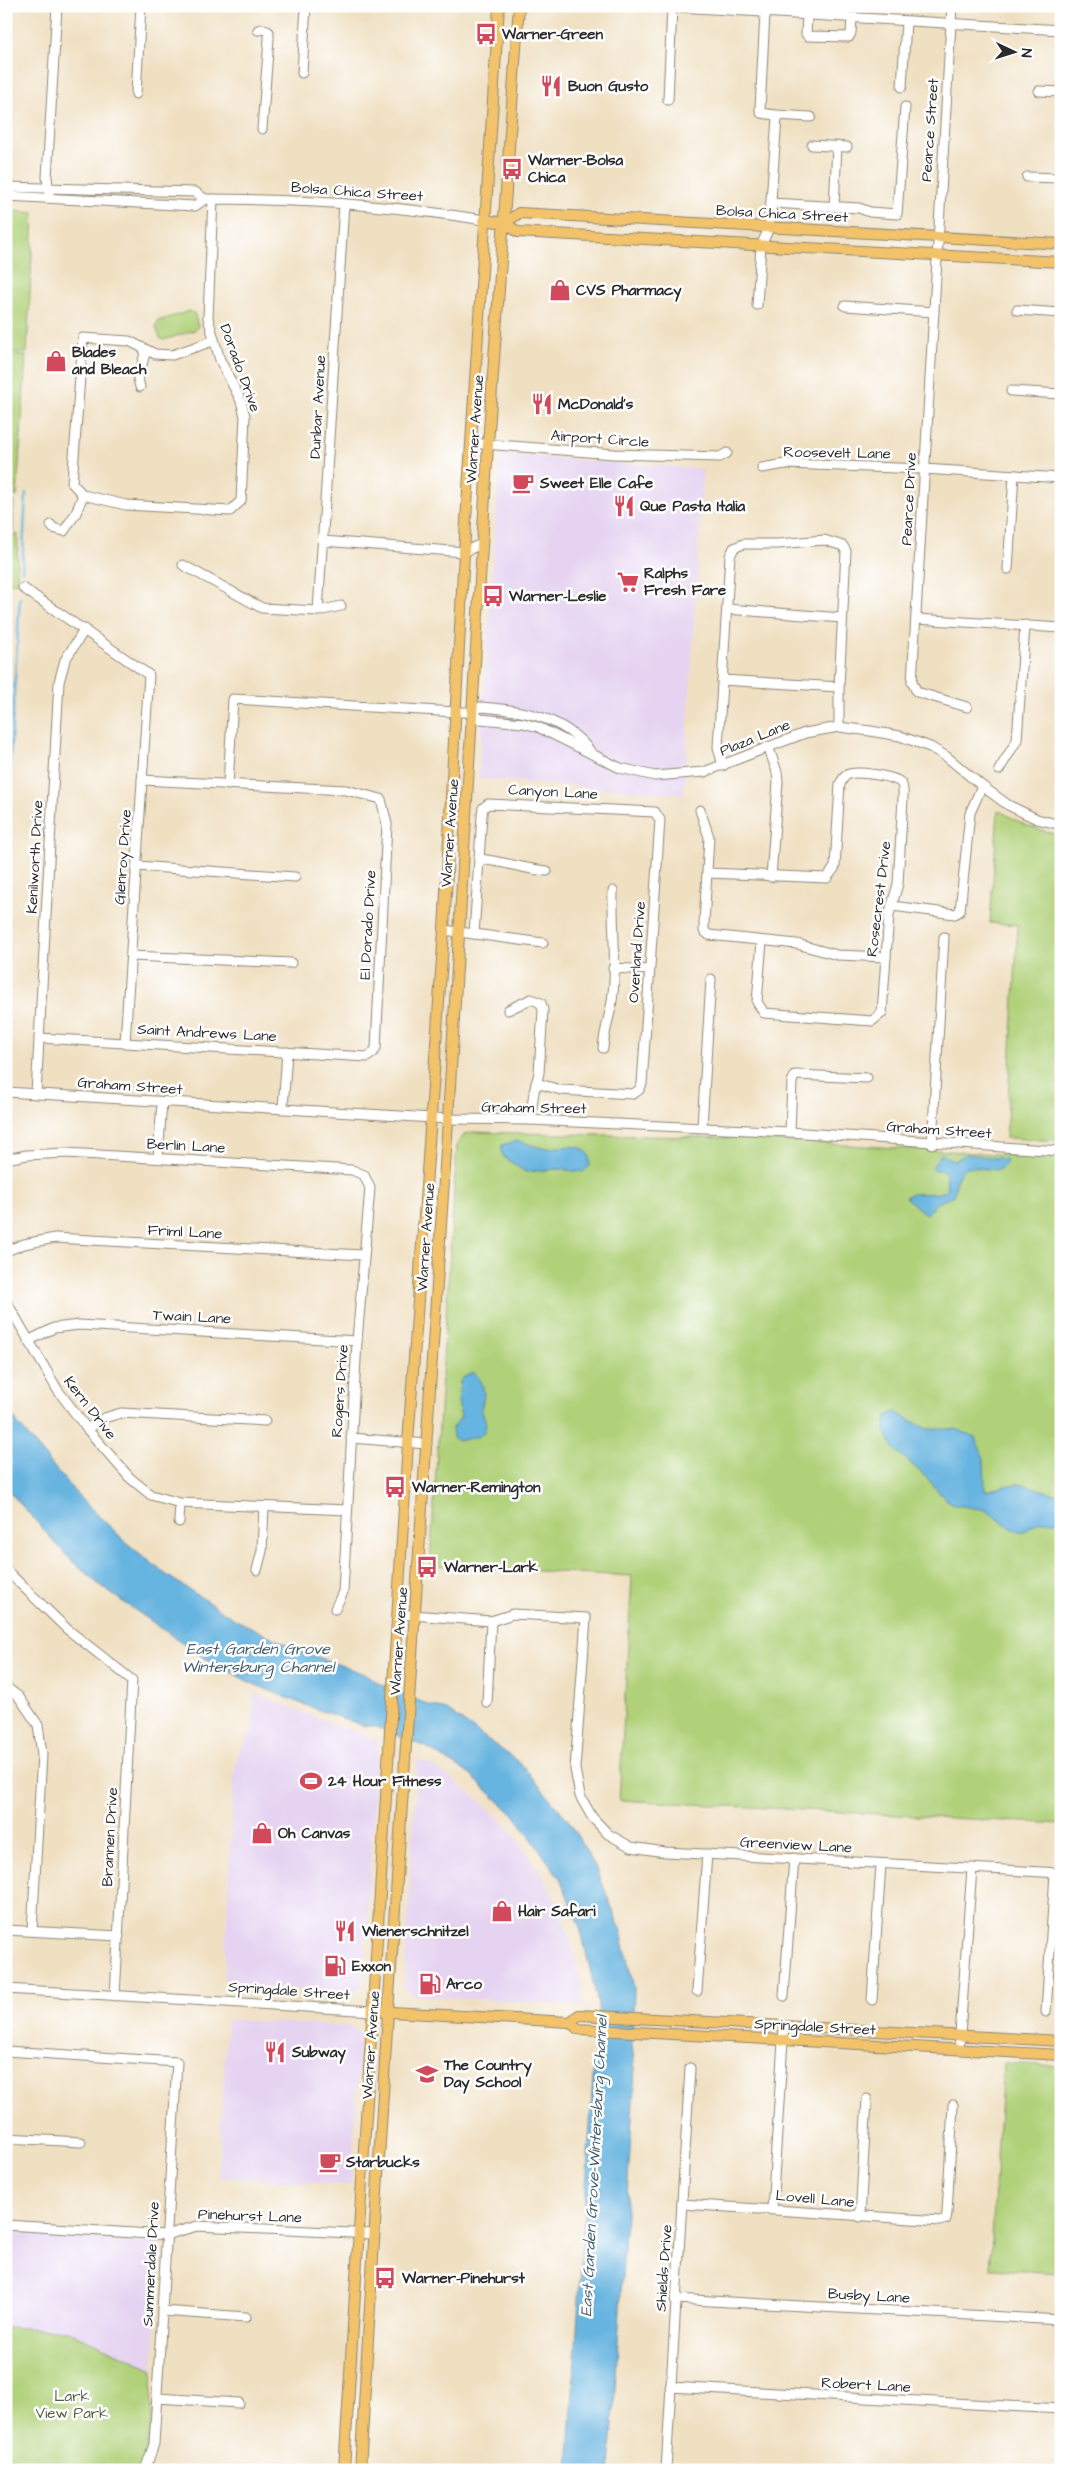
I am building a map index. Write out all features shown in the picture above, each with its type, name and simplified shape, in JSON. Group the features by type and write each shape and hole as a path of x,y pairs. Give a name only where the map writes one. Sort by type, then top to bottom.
{"main road":[{"name":"Warner Avenue","path":"344,2470 399,1614 408,1443 444,930 464,552 499,6"},
{"name":"Warner Avenue","path":"360,2470 388,2012 448,1120 488,445 519,6"},
{"name":"Bolsa Chica Street","path":"505,222 518,213 1061,244"},
{"name":"Bolsa Chica Street","path":"484,220 505,222 518,232 1061,262"},
{"path":"663,240 664,222"},
{"path":"391,1733 397,1750 396,1767 399,1773 405,1773"},
{"path":"386,1822 402,1823"},
{"name":"Springdale Street","path":"373,2011 570,2022 578,2029 1061,2055"},
{"name":"Springdale Street","path":"570,2022 579,2015 1061,2041"},
{"path":"368,2110 375,2112 374,2152 379,2169"}],"street":[{"path":"50,199 48,187 56,6"},
{"path":"136,94 141,6"},
{"path":"302,73 306,6"},
{"path":"662,6 730,8 807,16 1061,30"},
{"name":"Pearce Street","path":"936,255 952,6"},
{"path":"668,100 672,7"},
{"path":"765,13 760,110 764,114 811,117"},
{"path":"807,16 806,34 808,36 849,37 852,18"},
{"path":"902,87 906,22"},
{"path":"258,30 263,29 268,32 269,39 262,129"},
{"path":"1038,91 1061,92"},
{"path":"771,203 859,208 870,212 898,213 905,107"},
{"path":"757,305 761,246 769,228 776,115"},
{"path":"812,145 847,147"},
{"path":"834,207 837,146"},
{"path":"1027,177 1061,178"},
{"name":"Bolsa Chica Street","path":"6,186 195,192 209,199 344,204 440,213 484,220"},
{"name":"Bolsa Chica Street","path":"6,196 195,206 209,199"},
{"name":"Dorado Drive","path":"83,495 126,505 230,511 238,505 242,496 245,416 241,401 213,341 208,309 209,199"},
{"name":"Dunbar Avenue","path":"318,611 344,204"},
{"name":"Pearce Drive","path":"936,255 912,682 917,692 967,707"},
{"path":"845,306 934,312"},
{"path":"1017,310 1061,313"},
{"path":"51,525 53,528 64,531 76,513 83,495 72,483 83,338 129,341 155,354 172,355 213,341"},
{"path":"140,388 138,379 146,350"},
{"path":"1011,391 1061,394"},
{"name":"Airport Circle","path":"471,443 667,456 720,457 727,453"},
{"name":"Roosevelt Lane","path":"762,468 786,464 924,469 1061,478"},
{"path":"1008,570 1014,475"},
{"path":"723,766 718,747 730,556 734,548 743,544 778,544 824,540 843,546 847,558 842,618 839,727"},
{"path":"323,541 464,552 483,543"},
{"path":"183,565 262,608 318,611 341,606"},
{"path":"24,588 85,629"},
{"path":"727,609 842,618"},
{"path":"916,619 1061,628"},
{"path":"999,770 1017,740 1026,625"},
{"name":"Glenroy Drive","path":"85,629 149,674 125,1042"},
{"name":"Kenilworth Drive","path":"36,1094 59,682 65,660 85,629"},
{"path":"722,680 839,687"},
{"name":"Plaza Lane","path":"228,785 233,699 473,712 480,719 523,723 538,727 578,748 590,751 620,768 655,776 695,774 723,766 768,746 805,733 839,727 870,730 916,741 947,757 1008,805 1037,819 1061,825"},
{"path":"708,874 771,877 778,782 777,772 768,746"},
{"name":"Rosecrest Drive","path":"762,941 757,1002 764,1014 872,1021 882,1013 889,915 898,884 903,798 903,788 900,782 892,778 857,772 848,774 840,784 835,867 832,875 822,880 771,877"},
{"path":"142,780 228,785"},
{"name":"El Dorado Drive","path":"228,785 346,790 381,799 387,824 376,1048 373,1053"},
{"path":"892,906 939,913 954,914 960,911 970,813 982,786"},
{"name":"Canyon Lane","path":"474,934 482,815 483,808 488,804 655,812 658,815"},
{"path":"700,810 709,837 704,924 704,931 709,935 797,944 837,955 886,957"},
{"name":"Overland Drive","path":"536,1083 561,1090 632,1094 639,1090 642,1084 660,820 658,815"},
{"path":"479,859 505,862 518,868 547,871"},
{"path":"137,866 295,877"},
{"path":"603,1048 604,1029 611,1008 616,941 613,917 613,891"},
{"path":"444,930 505,936 543,943"},
{"path":"932,1144 944,937"},
{"path":"131,956 292,963"},
{"path":"613,968 649,970"},
{"path":"702,1127 711,979"},
{"path":"508,1010 531,999 541,1003 543,1010 539,1073 530,1120"},
{"name":"Saint Andrews Lane","path":"39,1038 367,1057 373,1053"},
{"path":"283,1108 287,1052"},
{"path":"790,1132 792,1082 795,1075 867,1078"},
{"name":"Graham Street","path":"6,1092 283,1108 448,1120 530,1120 702,1127 790,1132 932,1144 1061,1151"},
{"path":"158,1158 162,1102"},
{"name":"Berlin Lane","path":"6,1159 27,1155 66,1153 352,1170 364,1175"},
{"name":"Rogers Drive","path":"335,1609 342,1592 357,1341 370,1188 364,1175"},
{"name":"Friml Lane","path":"6,1250 24,1244 55,1238 363,1256"},
{"name":"Kern Drive","path":"6,1300 57,1389 87,1429 130,1478 151,1495 180,1503 347,1510"},
{"name":"Twain Lane","path":"28,1341 54,1328 79,1325 357,1341"},
{"path":"87,1429 104,1418 121,1413 265,1421"},
{"path":"351,1438 427,1444"},
{"path":"179,1522 180,1503"},
{"path":"257,1570 262,1551 264,1507"},
{"name":"Brannen Drive","path":"6,1570 67,1629 132,1680 115,1996"},
{"path":"399,1614 491,1621 487,1703"},
{"name":"Greenview Lane","path":"491,1621 513,1614 586,1618 575,1769 580,1796 592,1818 608,1834 631,1847 707,1854 1058,1873"},
{"path":"6,1687 19,1697 38,1725 42,1754 32,1931"},
{"path":"697,1991 707,1854"},
{"path":"784,1996 794,1858"},
{"path":"872,2000 881,1864"},
{"path":"959,2049 972,1868"},
{"path":"1046,2012 1058,1873"},
{"path":"6,1930 119,1936"},
{"name":"Springdale Street","path":"6,1989 373,2011"},
{"path":"772,2209 784,2026"},
{"name":"Summerdale Drive","path":"6,2050 177,2062 154,2444 146,2468"},
{"name":"Shields Drive","path":"666,2470 690,2068"},
{"path":"860,2217 867,2099"},
{"name":"Lovell Lane","path":"682,2204 941,2221 946,2219 953,2105"},
{"path":"6,2138 81,2142"},
{"name":"Pinehurst Lane","path":"6,2225 166,2235 197,2226 374,2234"},
{"name":"Busby Lane","path":"675,2299 1061,2320"},
{"path":"162,2311 246,2317"},
{"name":"Robert Lane","path":"670,2387 1061,2410"},
{"path":"157,2398 239,2403"}],"shaded area":[{"path":"510,455 703,469 684,794 478,779 500,458"},
{"path":"254,1693 378,1741 363,1985 355,1992 231,1985 224,1981 234,1769 239,1751 252,1731"},
{"path":"417,1759 438,1769 486,1805 513,1832 544,1878 563,1917 581,1982 583,2006 411,1995 404,1986"},
{"path":"227,2019 352,2027 357,2030 360,2036 351,2185 218,2177"},
{"name":"Lark View Park","path":"6,2231 154,2242 158,2245 161,2251 153,2369 67,2331 6,2327"}],"green space":[{"path":"6,210 34,213 27,353 6,352"},
{"path":"190,311 194,313 198,326 195,330 164,340 160,338 156,327 158,321"},
{"path":"6,355 26,356 17,497 6,492"},
{"path":"6,496 14,501 13,531 6,533"},
{"path":"18,534 17,582 6,584 6,535"},
{"path":"998,810 1025,825 1061,836 1061,1141 1006,1138 1018,925 990,923"},
{"path":"473,1132 733,1138 1061,1158 1061,1824 619,1800 632,1576 430,1565 457,1144 465,1134"},
{"path":"1003,2063 1061,2066 1061,2273 990,2269"},
{"name":"Lark View Park","path":"6,2327 67,2331 153,2369 149,2436 144,2461 139,2470 6,2470"}],"water":[{"path":"517,1141 544,1148 566,1146 581,1148 586,1151 589,1157 590,1166 583,1172 558,1169 525,1172 504,1157 501,1151 502,1145"},
{"path":"941,1154 954,1161 966,1154 1005,1159 1007,1163 999,1170 967,1167 958,1176 953,1196 935,1204 925,1214 905,1197 947,1190 946,1174 942,1170 934,1170 932,1167"},
{"path":"471,1373 475,1373 479,1377 483,1386 484,1395 481,1409 486,1426 480,1436 458,1441 453,1438 452,1428 461,1417 458,1401 460,1382"},
{"name":"East Garden Grove Wintersburg Channel","path":"6,1405 18,1424 79,1497 128,1544 168,1576 236,1620 299,1650 367,1675 380,1684 431,1706 447,1710 521,1764 569,1821 597,1870 620,1928 634,1988 632,2046 635,2069 610,2470 568,2470 594,2062 598,2047 598,2004 581,1930 561,1880 516,1817 468,1773 424,1746 374,1726 362,1725 302,1704 249,1682 203,1657 103,1588 69,1558 6,1488"},
{"path":"895,1412 927,1429 956,1429 975,1437 984,1458 985,1491 1019,1483 1061,1496 1061,1521 1040,1521 1025,1531 1016,1531 985,1510 956,1505 945,1499 926,1477 893,1448 885,1430 887,1416"}],"waterway":[{"path":"22,571 26,493"},
{"path":"6,824 20,597"}],"place":[{"name":"Warner-Green","path":"486,34"},
{"name":"Buon Gusto","path":"551,86"},
{"name":"Warner-Bolsa Chica","path":"512,169"},
{"name":"CVS Pharmacy","path":"560,290"},
{"name":"Blades and Bleach","path":"56,361"},
{"name":"McDonald's","path":"542,404"},
{"name":"Sweet Elle Cafe","path":"523,483"},
{"name":"Que Pasta Italia","path":"624,506"},
{"name":"Ralphs Fresh Fare","path":"628,582"},
{"name":"Warner-Leslie","path":"493,596"},
{"name":"Warner-Remington","path":"395,1487"},
{"name":"Warner-Lark","path":"427,1567"},
{"name":"24 Hour Fitness","path":"311,1781"},
{"name":"Oh Canvas","path":"262,1833"},
{"name":"Hair Safari","path":"502,1911"},
{"name":"Wienerschnitzel","path":"345,1931"},
{"name":"Exxon","path":"335,1966"},
{"name":"Arco","path":"430,1984"},
{"name":"Subway","path":"275,2052"},
{"name":"The Country Day School","path":"427,2074"},
{"name":"Starbucks","path":"330,2162"},
{"name":"Warner-Pinehurst","path":"385,2278"}],"water label":[{"name":"East Garden Grove-Wintersburg Channel","path":"594,2166"}]}
